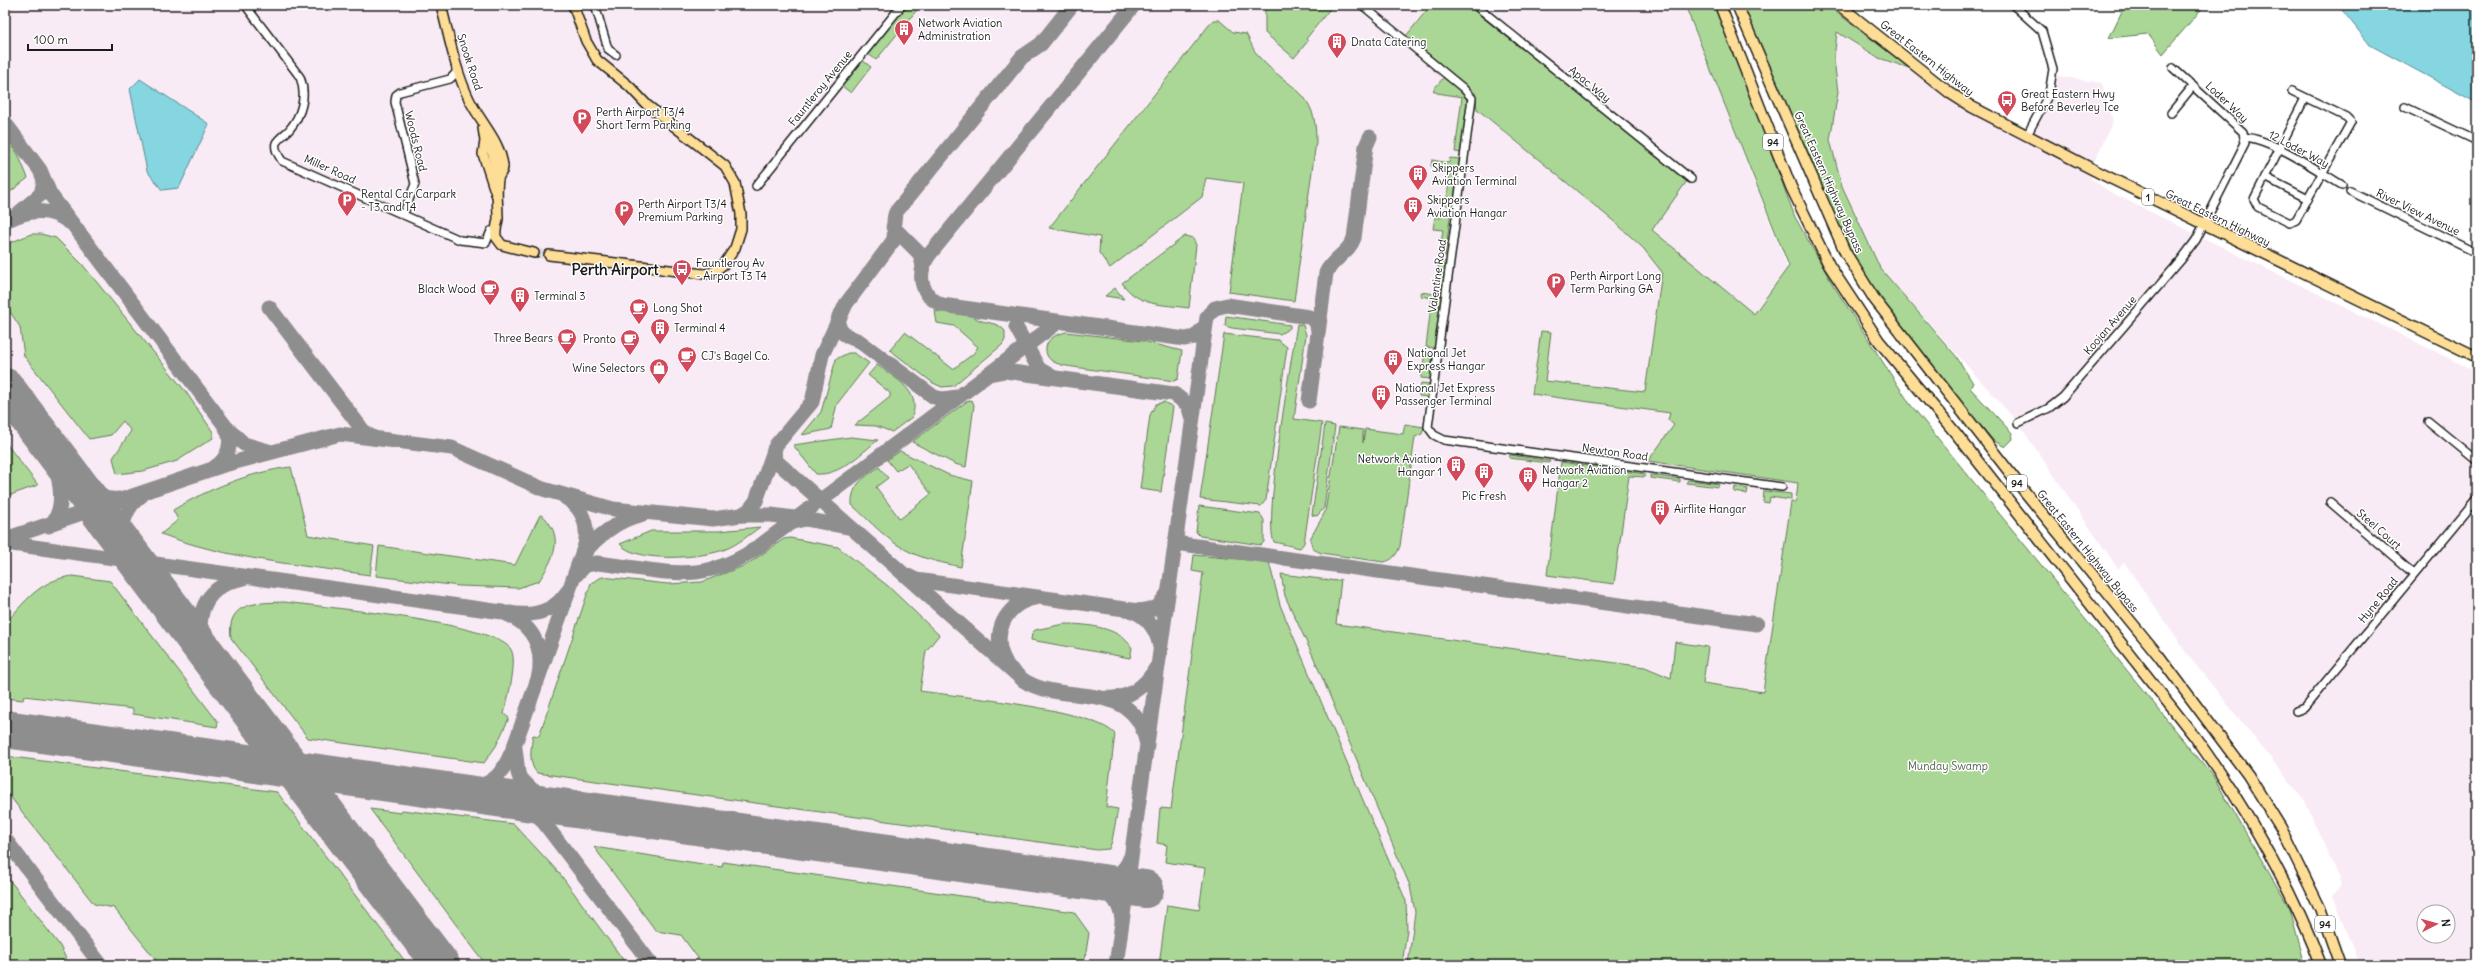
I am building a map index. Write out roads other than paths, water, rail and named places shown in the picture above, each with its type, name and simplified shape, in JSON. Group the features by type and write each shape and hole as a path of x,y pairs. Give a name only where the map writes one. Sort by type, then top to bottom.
{"highway":[{"name":"Great Eastern Highway Bypass","path":"1737,5 1845,252 1874,300 2025,492 2159,656 2248,775 2281,828 2320,908 2340,965"},
{"name":"Great Eastern Highway","path":"1839,5 1961,100 2204,224 2477,357"},
{"name":"94","path":"1721,6 1791,187 1829,264 1880,341 1958,436 2195,737 2232,788 2303,917 2321,965"}],"main road":[{"name":"Snook Road","path":"441,5 456,65 468,97 485,131"},
{"path":"549,255 704,274 714,272 725,263 740,235 741,214 733,178 725,166 602,65 586,41 573,5"},
{"path":"485,131 499,176 494,190"},
{"path":"485,131 494,172 497,240 509,247 534,253"}],"street":[{"path":"596,5 608,49 616,55"},
{"name":"Fauntleroy Avenue","path":"756,186 902,5"},
{"name":"Valentine Road","path":"1362,5 1463,88 1472,98 1428,427 1434,435 1444,440"},
{"name":"Apac Way","path":"1475,5 1691,179"},
{"path":"2013,5 2042,31 2053,69 2048,94 2027,135"},
{"name":"Miller Road","path":"247,6 300,77 304,88 304,99 292,126 276,143 276,148 282,161 460,240 486,243 491,231"},
{"name":"Woods Road","path":"403,215 415,184 395,102 396,95 400,92 454,76 456,65"},
{"name":"Loder Way","path":"2173,68 2243,132 2244,137 2245,143 2204,224"},
{"path":"2171,113 2193,86"},
{"path":"2292,92 2305,98 2351,121 2349,128 2308,199 2294,222 2290,223 2258,207 2254,202 2264,177 2305,98"},
{"path":"2405,107 2477,141"},
{"name":"12 Loder Way","path":"2244,137 2256,138 2323,173 2342,185"},
{"path":"2264,177 2308,199"},
{"name":"River View Avenue","path":"2350,191 2477,253"},
{"name":"Koojan Avenue","path":"2018,423 2049,408 2063,397 2181,260 2204,224"},
{"path":"2428,421 2477,461"},
{"name":"Newton Road","path":"1444,440 1782,487"},
{"name":"Hyne Road","path":"2296,711 2304,708 2477,499"},
{"name":"Steel Court","path":"2330,502 2414,574"}],"water":[{"path":"2338,5 2477,5 2477,103 2370,45"},
{"path":"140,79 209,124 179,188 162,190 147,171 130,89"}],"tunnel":[{"path":"534,253 549,255"}],"place":[{"name":"Network Aviation Administration","path":"904,46"},
{"name":"Dnata Catering","path":"1337,59"},
{"name":"Great Eastern Hwy Before Beverley Tce","path":"2007,117"},
{"name":"Perth Airport T3/4 Short Term Parking","path":"582,135"},
{"name":"Skippers Aviation Terminal","path":"1418,191"},
{"name":"Rental Car Carpark - T3 and T4","path":"347,217"},
{"name":"Skippers Aviation Hangar","path":"1413,223"},
{"name":"Perth Airport T3/4 Premium Parking","path":"624,227"},
{"name":"Fauntleroy Av - Airport T3 T4","path":"682,286"},
{"name":"Perth Airport Long Term Parking GA","path":"1556,299"},
{"name":"Black Wood","path":"490,306"},
{"name":"Terminal 3","path":"520,313"},
{"name":"Long Shot","path":"639,325"},
{"name":"Terminal 4","path":"660,345"},
{"name":"Three Bears","path":"567,355"},
{"name":"Pronto","path":"630,356"},
{"name":"CJ's Bagel Co.","path":"687,373"},
{"name":"National Jet Express Hangar","path":"1393,376"},
{"name":"Wine Selectors","path":"659,385"},
{"name":"National Jet Express Passenger Terminal","path":"1381,411"},
{"name":"Network Aviation Hangar 1","path":"1456,482"},
{"name":"Pic Fresh","path":"1484,489"},
{"name":"Network Aviation Hangar 2","path":"1528,493"},
{"name":"Airflite Hangar","path":"1660,526"}],"district":[{"name":"Perth Airport","path":"615,270"}],"park label":[{"name":"Munday Swamp","path":"1948,766"}]}
